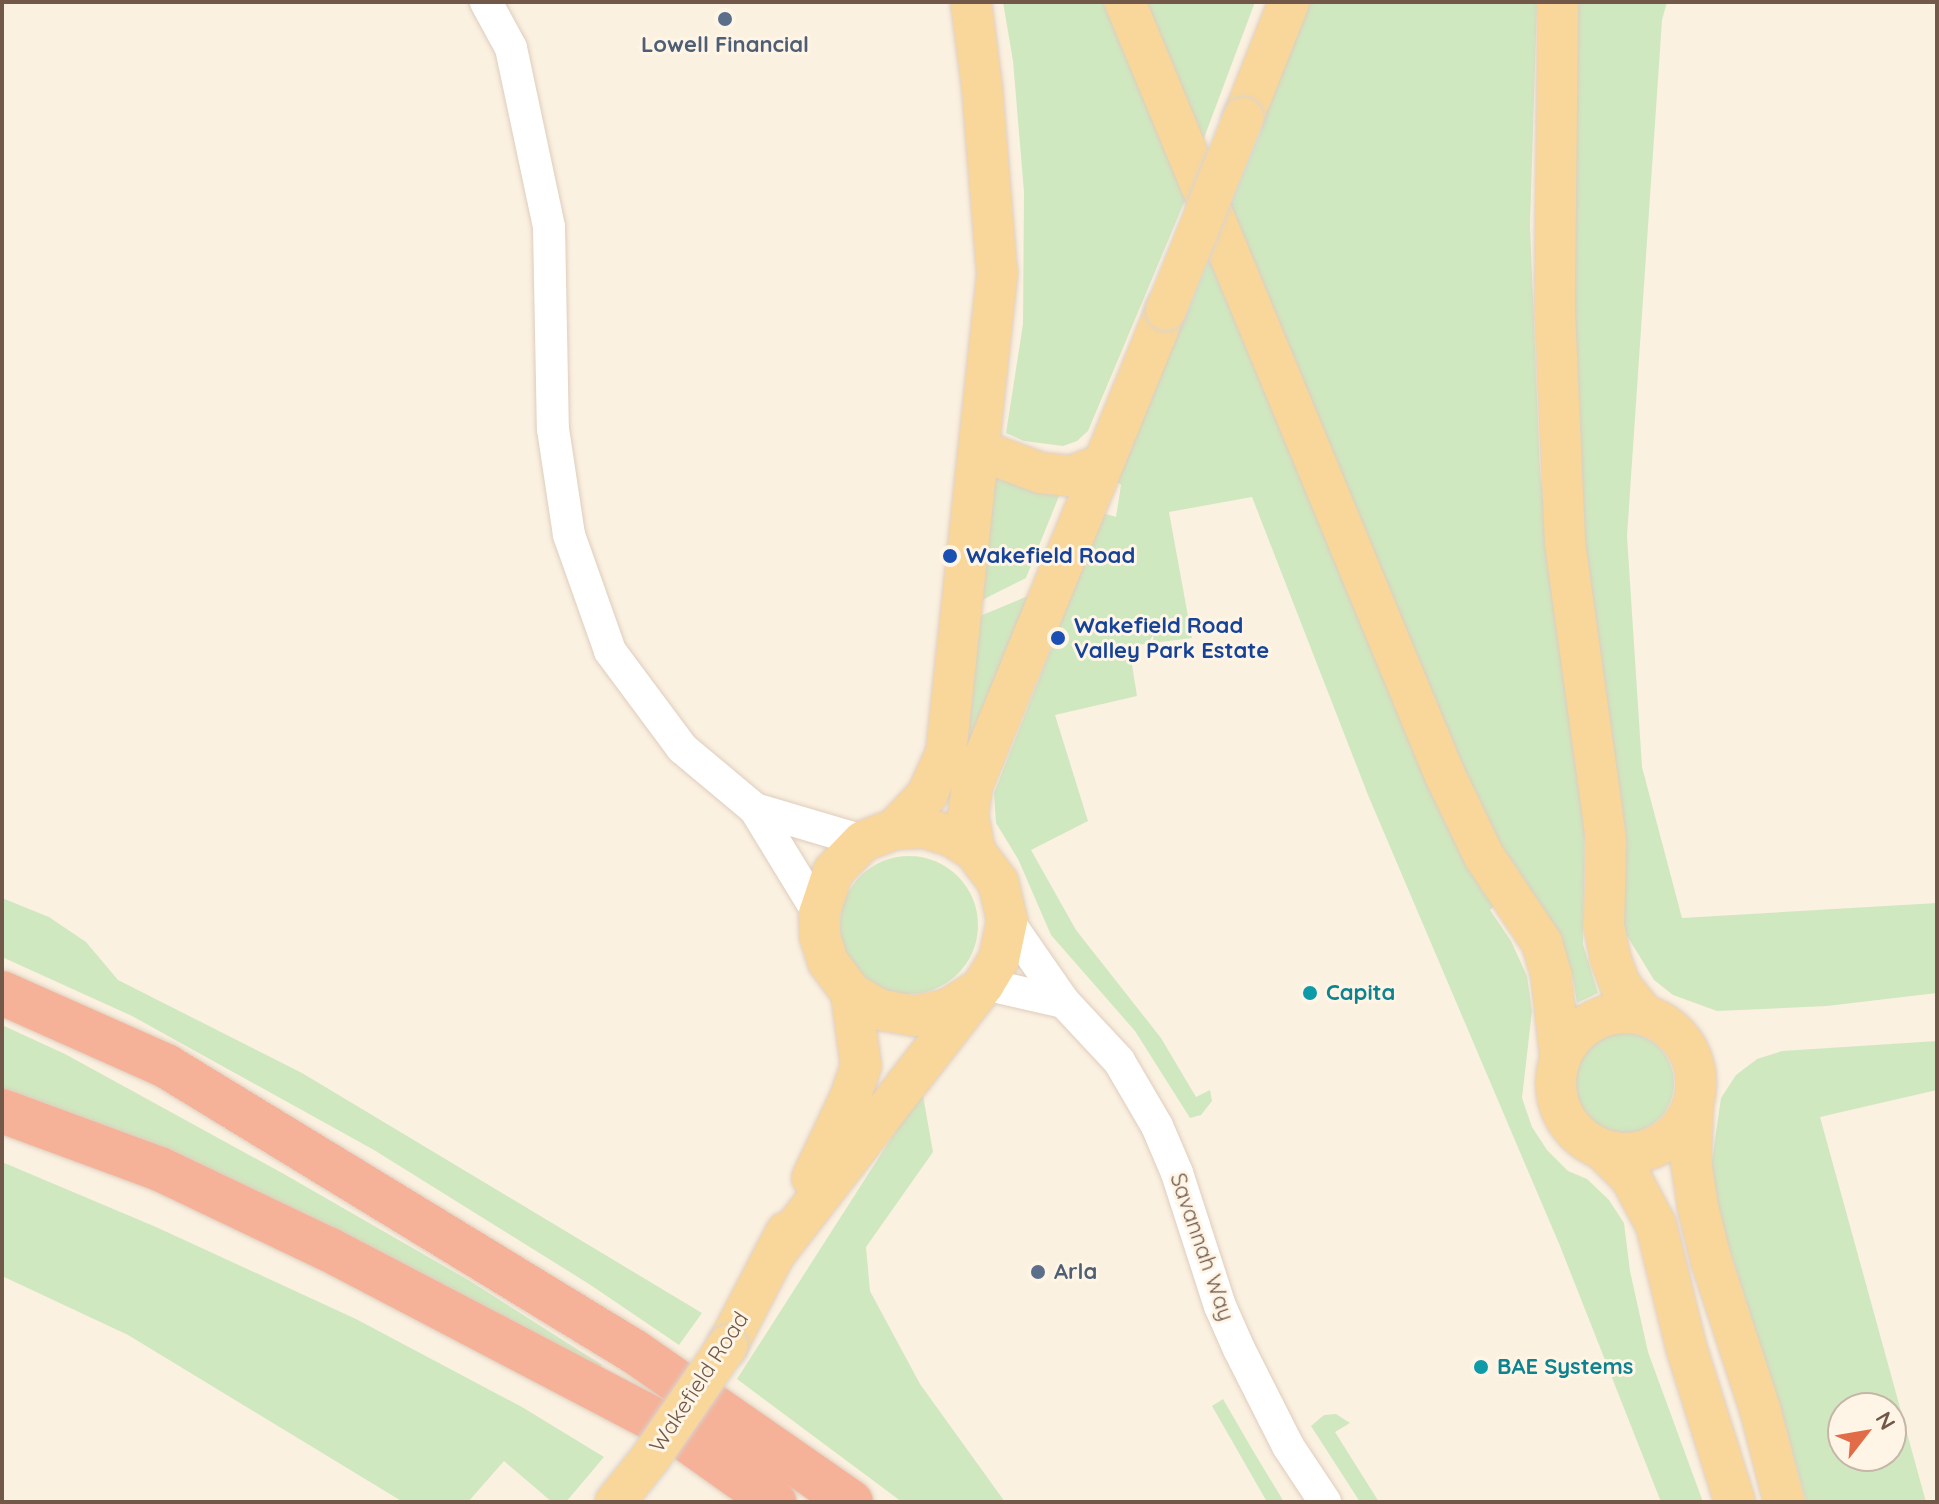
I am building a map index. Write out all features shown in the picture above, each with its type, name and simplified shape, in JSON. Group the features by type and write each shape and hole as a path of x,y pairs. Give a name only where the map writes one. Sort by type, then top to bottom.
{"highway":[{"path":"2,993 166,1066 635,1352 851,1502"},
{"path":"2,1111 160,1169 328,1249 670,1428 774,1502"}],"main road":[{"path":"879,835 927,795 946,753 997,273 982,87 971,2"},
{"path":"1125,2 1444,773 1484,856 1542,943 1551,974 1560,1056 1555,1078 1562,1111 1582,1138 1602,1149 1631,1178 1656,1225 1687,1350 1735,1502"},
{"name":"Wakefield Road","path":"975,851 968,816 972,787 1289,2"},
{"path":"1558,2 1555,313 1565,543 1606,844 1604,926 1610,958 1621,986 1644,1014"},
{"path":"979,450 1041,473 1072,476 1100,465"},
{"name":"Wakefield Road","path":"774,1255 980,987 999,959 1007,920 998,882 975,851 951,836 924,828 879,835 833,872 819,914 820,937 828,962 851,993 881,1010 915,1016 948,1009 980,987"},
{"name":"Wakefield Road","path":"615,1502 651,1457 727,1346 850,1098 861,1066 851,993"},
{"path":"1560,1056 1574,1034 1594,1019 1618,1012 1644,1014 1664,1022 1680,1037 1691,1055 1697,1081 1691,1162 1698,1207 1711,1260 1764,1423 1784,1502"},
{"path":"1602,1149 1624,1153 1646,1151 1666,1141 1682,1126 1693,1106"}],"street":[{"path":"486,2 511,48 549,227 553,429 569,535 610,651 682,748 755,809 819,914"},
{"path":"755,809 879,835"},
{"name":"Savannah Way","path":"1007,920 1064,1002 1119,1061 1157,1126 1177,1173 1220,1306 1239,1349 1288,1446 1325,1502"},
{"path":"980,987 1064,1002"}],"green space":[{"path":"1003,2 1103,2 1186,198 1088,431 1077,441 1063,446 1024,441 1006,433 1023,324 1024,192 1013,61"},
{"path":"1136,2 1255,2 1198,154"},
{"path":"1305,2 1537,2 1530,225 1540,471 1585,824 1583,944 1598,993 1577,1003 1572,973 1562,947 1482,820 1224,217 1262,127 1254,123"},
{"path":"1573,2 1667,2 1662,20 1627,536 1642,767 1682,918 1937,903 1937,993 1827,1006 1717,1011 1673,995 1654,980 1626,934 1620,937 1572,457"},
{"path":"1208,256 1305,486 1497,904 1490,910 1511,941 1527,976 1532,1011 1522,1098 1532,1127 1547,1150 1568,1171 1587,1179 1609,1200 1624,1223 1630,1271 1648,1352 1703,1502 1661,1502 1560,1246 1368,795 1252,497 1169,512 1192,638 1129,646 1137,696 1055,715 1088,821 1031,850 1076,930 1161,1038 1196,1097 1210,1090 1212,1101 1201,1115 1190,1118 1135,1031 1051,935 1018,859 996,823 994,793 1057,633 1059,608 1094,518 1106,514 1116,517 1121,485 1112,477"},
{"path":"995,473 1061,491 1026,578 982,600"},
{"path":"1028,596 1015,630 966,751 980,616"},
{"path":"909,856 935,861 958,876 973,899 978,925 973,951 958,974 935,989 909,994 883,989 860,974 845,951 840,925 845,899 860,876 883,861"},
{"path":"2,898 49,917 86,942 118,980 302,1073 702,1313 679,1345 589,1284 374,1150 132,1016 2,957"},
{"path":"2,1025 65,1054 284,1174 470,1281 602,1365 595,1376 2,1095"},
{"path":"1624,1033 1643,1037 1659,1048 1670,1064 1674,1083 1670,1102 1659,1118 1643,1129 1624,1133 1605,1129 1589,1118 1578,1102 1574,1083 1578,1064 1589,1048 1605,1037"},
{"path":"1937,1041 1937,1090 1820,1117 1896,1392 1827,1392 1827,1472 1907,1472 1907,1433 1926,1502 1806,1502 1780,1406 1712,1196 1712,1160 1721,1098 1736,1075 1757,1059 1782,1051"},
{"path":"922,1090 933,1152 866,1247 870,1291 920,1384 1005,1502 902,1502 737,1379"},
{"path":"2,1162 156,1227 356,1319 522,1407 604,1457 566,1502 552,1502 504,1461 468,1502 403,1502 128,1335 2,1276"},
{"path":"1223,1399 1284,1502 1267,1502 1212,1406"},
{"path":"1336,1414 1350,1423 1335,1432 1379,1502 1360,1502 1311,1426 1324,1415"}],"place":[{"name":"Lowell Financial","path":"725,19"},
{"name":"Wakefield Road","path":"950,556"},
{"name":"Wakefield Road Valley Park Estate","path":"1058,638"},
{"name":"Capita","path":"1310,993"},
{"name":"Arla","path":"1038,1272"},
{"name":"BAE Systems","path":"1481,1367"}]}
